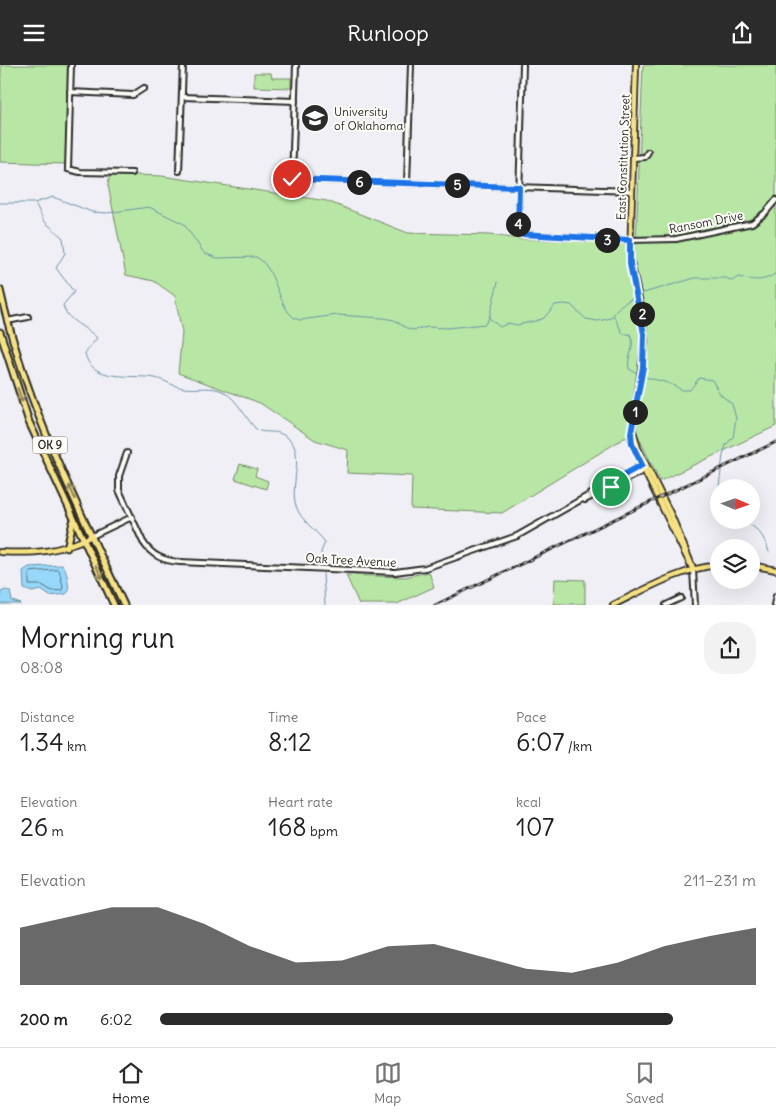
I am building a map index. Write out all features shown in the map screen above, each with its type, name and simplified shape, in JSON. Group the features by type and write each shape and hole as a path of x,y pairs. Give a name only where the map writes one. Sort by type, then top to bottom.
{"highway":[{"name":"OK 9","path":"0,290 23,377 37,415 124,605"},
{"name":"OK 9","path":"0,331 1,339 29,421 114,605"},
{"path":"67,547 72,533 73,519"}],"main road":[{"name":"East Constitution Street","path":"636,65 630,264 641,306 645,341 642,373 632,427 632,444 692,563 693,570"},
{"path":"0,552 39,553 67,547 92,536"},
{"path":"613,605 693,570 710,567"},
{"path":"760,567 776,570"}],"street":[{"path":"71,65 68,169 70,171 132,173"},
{"path":"180,171 183,65"},
{"path":"296,65 292,179 632,191"},
{"path":"407,183 411,65"},
{"path":"519,187 524,65"},
{"path":"70,92 133,95 144,88"},
{"path":"182,97 295,101"},
{"path":"633,158 645,157 648,151"},
{"name":"Ransom Drive","path":"519,187 520,233 528,236 630,240 676,239 710,230 747,224 759,218 776,200"},
{"path":"7,321 28,317"},
{"name":"Oak Tree Avenue","path":"127,453 118,483 120,493 146,546 156,555 168,561 406,572 425,568 512,538 645,467"},
{"path":"92,536 132,517"},
{"path":"693,570 695,605"},
{"path":"774,605 776,596"},
{"path":"670,604 681,598"}],"green space":[{"path":"1,65 69,65 66,164 0,162"},
{"path":"643,65 776,65 776,426 660,481 638,436 624,438 502,513 411,509 412,476 347,473 348,450 315,440 260,403 178,373 182,333 175,296 154,281 126,275 108,185 110,174 162,176 327,201 408,233 489,235 520,239 636,243"},
{"path":"254,73 271,73 272,78 291,78 291,88 254,87"},
{"path":"240,464 257,469 255,476 268,481 266,489 235,479"},
{"path":"429,572 434,587 397,604 359,604 346,575 405,577"},
{"path":"555,579 585,580 585,604 554,604"}],"water":[{"path":"62,565 68,581 69,591 66,594 50,596 41,590 32,592 24,589 23,571 29,567"},
{"path":"5,590 10,591 12,601 21,604 0,604 1,592"}],"waterway":[{"path":"0,203 34,203 53,197 92,212 107,213 149,207 184,224 204,253 217,258 256,257 263,262 274,280 287,310 293,317 300,320 337,315 383,318 394,320 408,329 415,330 427,327 447,328 485,324 489,318 500,327 508,323 517,325 539,320 544,318 555,305 564,304 571,305 586,319 598,321 611,318 621,305 636,296"},
{"path":"35,203 44,221 63,238 65,253 56,268 74,292 63,305 65,311 72,320 97,338 85,353 89,363 95,369 104,373 155,378 184,388 219,390 234,400 257,430 279,433 289,438 294,446 296,455 294,487 296,506 305,521 325,542 321,552 323,564"},
{"path":"640,294 695,278 726,278 732,281 738,277 758,280 776,273"},
{"path":"489,318 498,282"},
{"path":"614,316 623,334 630,334 632,347 628,364 629,369 639,374"},
{"path":"643,376 668,383 681,390 690,390 699,378 712,380 720,394 732,404 736,418 733,437 726,445 720,479"},
{"path":"756,529 764,540 769,552"},
{"path":"323,574 325,605"}],"railway":[{"path":"435,605 776,442"}],"place":[{"name":"University of Oklahoma","path":"315,118"}],"route":[{"path":"292,179 519,187 518,231 521,234 528,236 630,240 630,264 641,306 644,334 643,367 631,439 642,465 609,483 611,487"}]}
